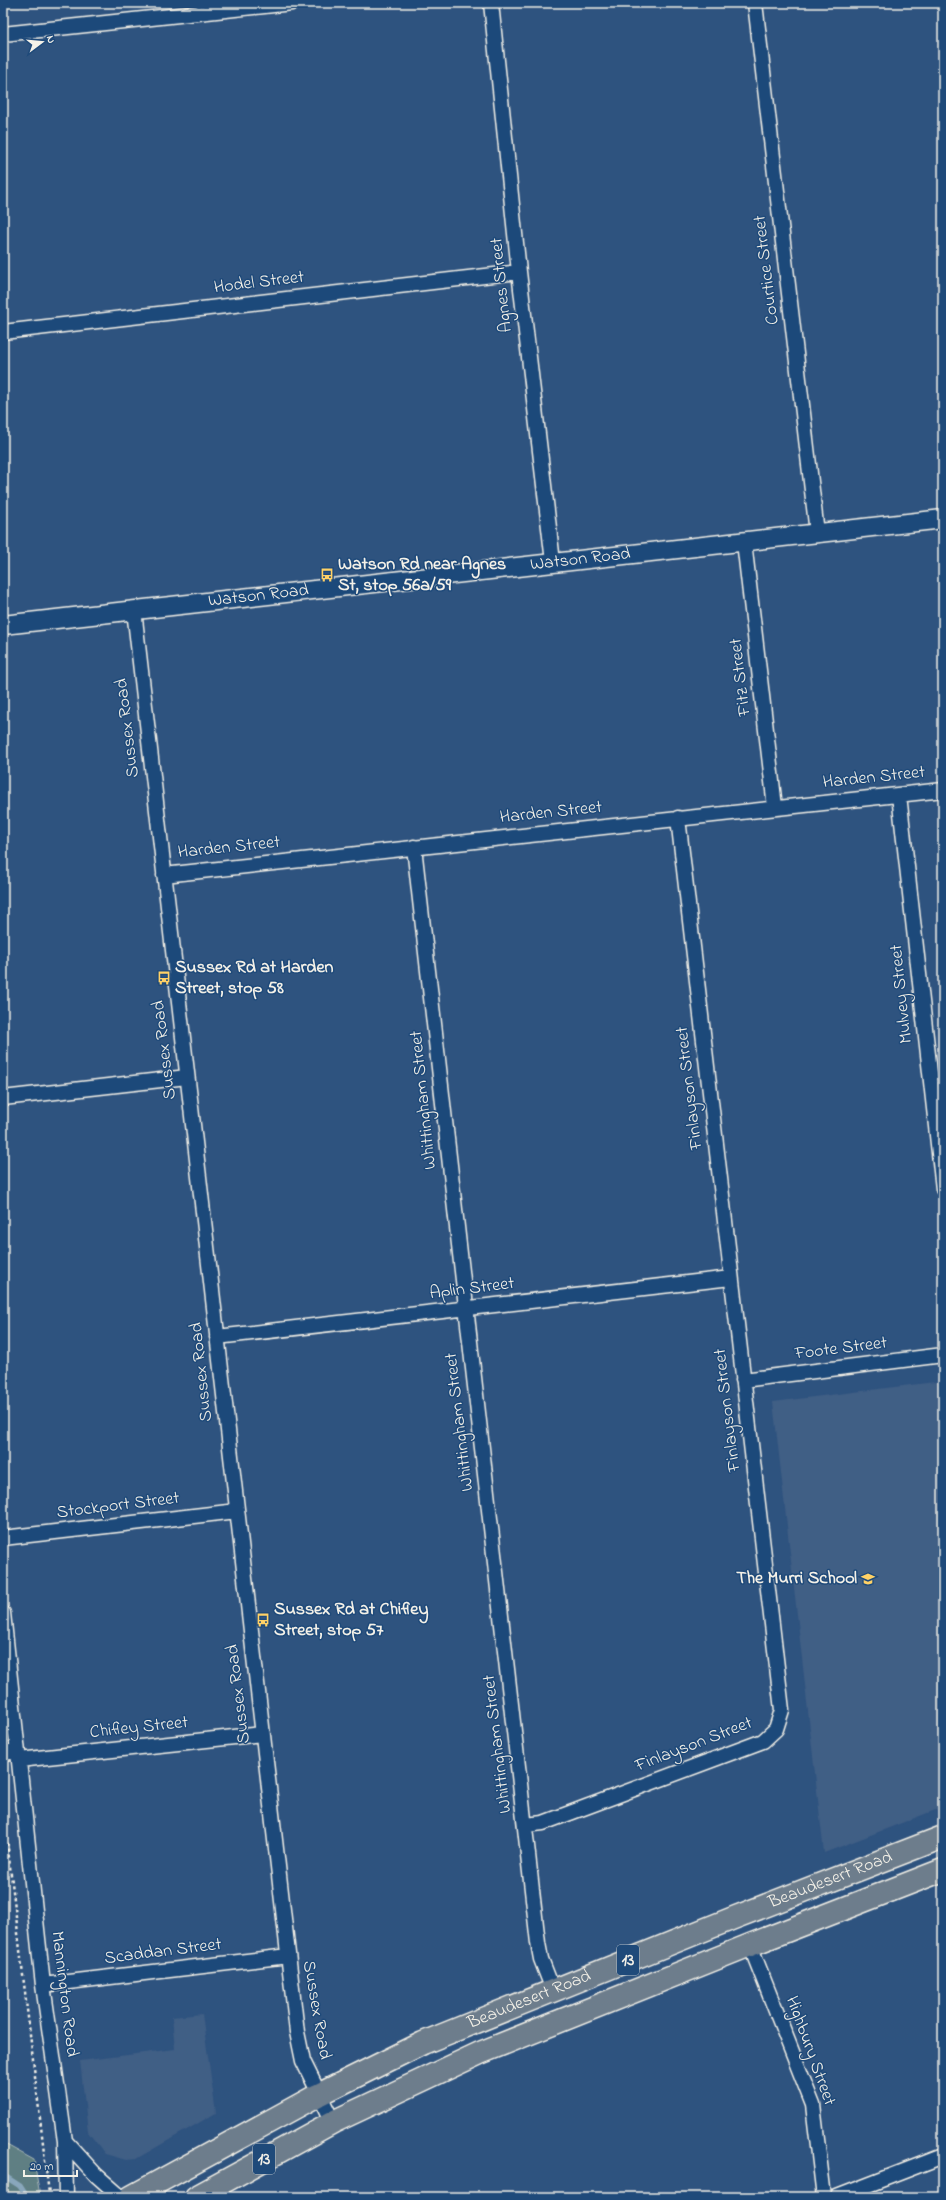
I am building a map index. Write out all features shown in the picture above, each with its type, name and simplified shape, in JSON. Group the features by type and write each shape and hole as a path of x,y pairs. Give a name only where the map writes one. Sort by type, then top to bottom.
{"highway":[{"name":"Beaudesert Road","path":"131,2197 318,2095 423,2043 553,1990 943,1837"},
{"name":"Beaudesert Road","path":"196,2197 333,2122 480,2053 943,1870"}],"street":[{"path":"3,34 292,3"},
{"name":"Agnes Street","path":"491,3 519,272 553,562"},
{"name":"Courtice Street","path":"755,3 817,533"},
{"name":"Hodel Street","path":"3,332 519,272"},
{"name":"Watson Road","path":"3,625 943,519"},
{"name":"Fitz Street","path":"744,542 775,807"},
{"name":"Sussex Road","path":"134,610 262,1734 300,2050 318,2095 333,2122"},
{"name":"Harden Street","path":"164,875 775,807 943,790"},
{"name":"Mulvey Street","path":"899,795 943,1189"},
{"name":"Finlayson Street","path":"526,1825 543,1823 763,1741 776,1729 782,1710 730,1278 678,818"},
{"name":"Whittingham Street","path":"414,847 526,1825 538,1943 541,1959 553,1990"},
{"path":"3,1098 187,1077"},
{"name":"Aplin Street","path":"217,1338 730,1278"},
{"name":"Foote Street","path":"743,1380 943,1355"},
{"name":"Stockport Street","path":"3,1538 237,1511"},
{"name":"Mannington Road","path":"3,1613 43,1985 65,2141 66,2197"},
{"name":"Chifley Street","path":"3,1752 18,1756 262,1734"},
{"name":"Highbury Street","path":"750,1945 813,2105 824,2197"},
{"name":"Scaddan Street","path":"43,1985 288,1956"},
{"path":"65,2141 96,2175 121,2197"},
{"path":"837,2197 943,2156"}],"path":[{"path":"3,1807 49,2197"}],"shaded area":[{"name":"The Murri School","path":"943,1381 943,1807 824,1853 773,1402"},
{"path":"3,1858 9,1911 3,1912"},
{"path":"202,2014 216,2113 136,2159 126,2160 105,2154 88,2132 80,2061 175,2049 172,2017"}],"green space":[{"path":"3,2143 34,2160 40,2197 3,2197"}],"waterway":[{"path":"3,2175 20,2186 27,2197"}],"place":[{"name":"Watson Rd near Agnes St, stop 56a/59","path":"327,575"},
{"name":"Sussex Rd at Harden Street, stop 58","path":"164,978"},
{"name":"The Murri School","path":"868,1579"},
{"name":"Sussex Rd at Chifley Street, stop 57","path":"263,1620"}]}
